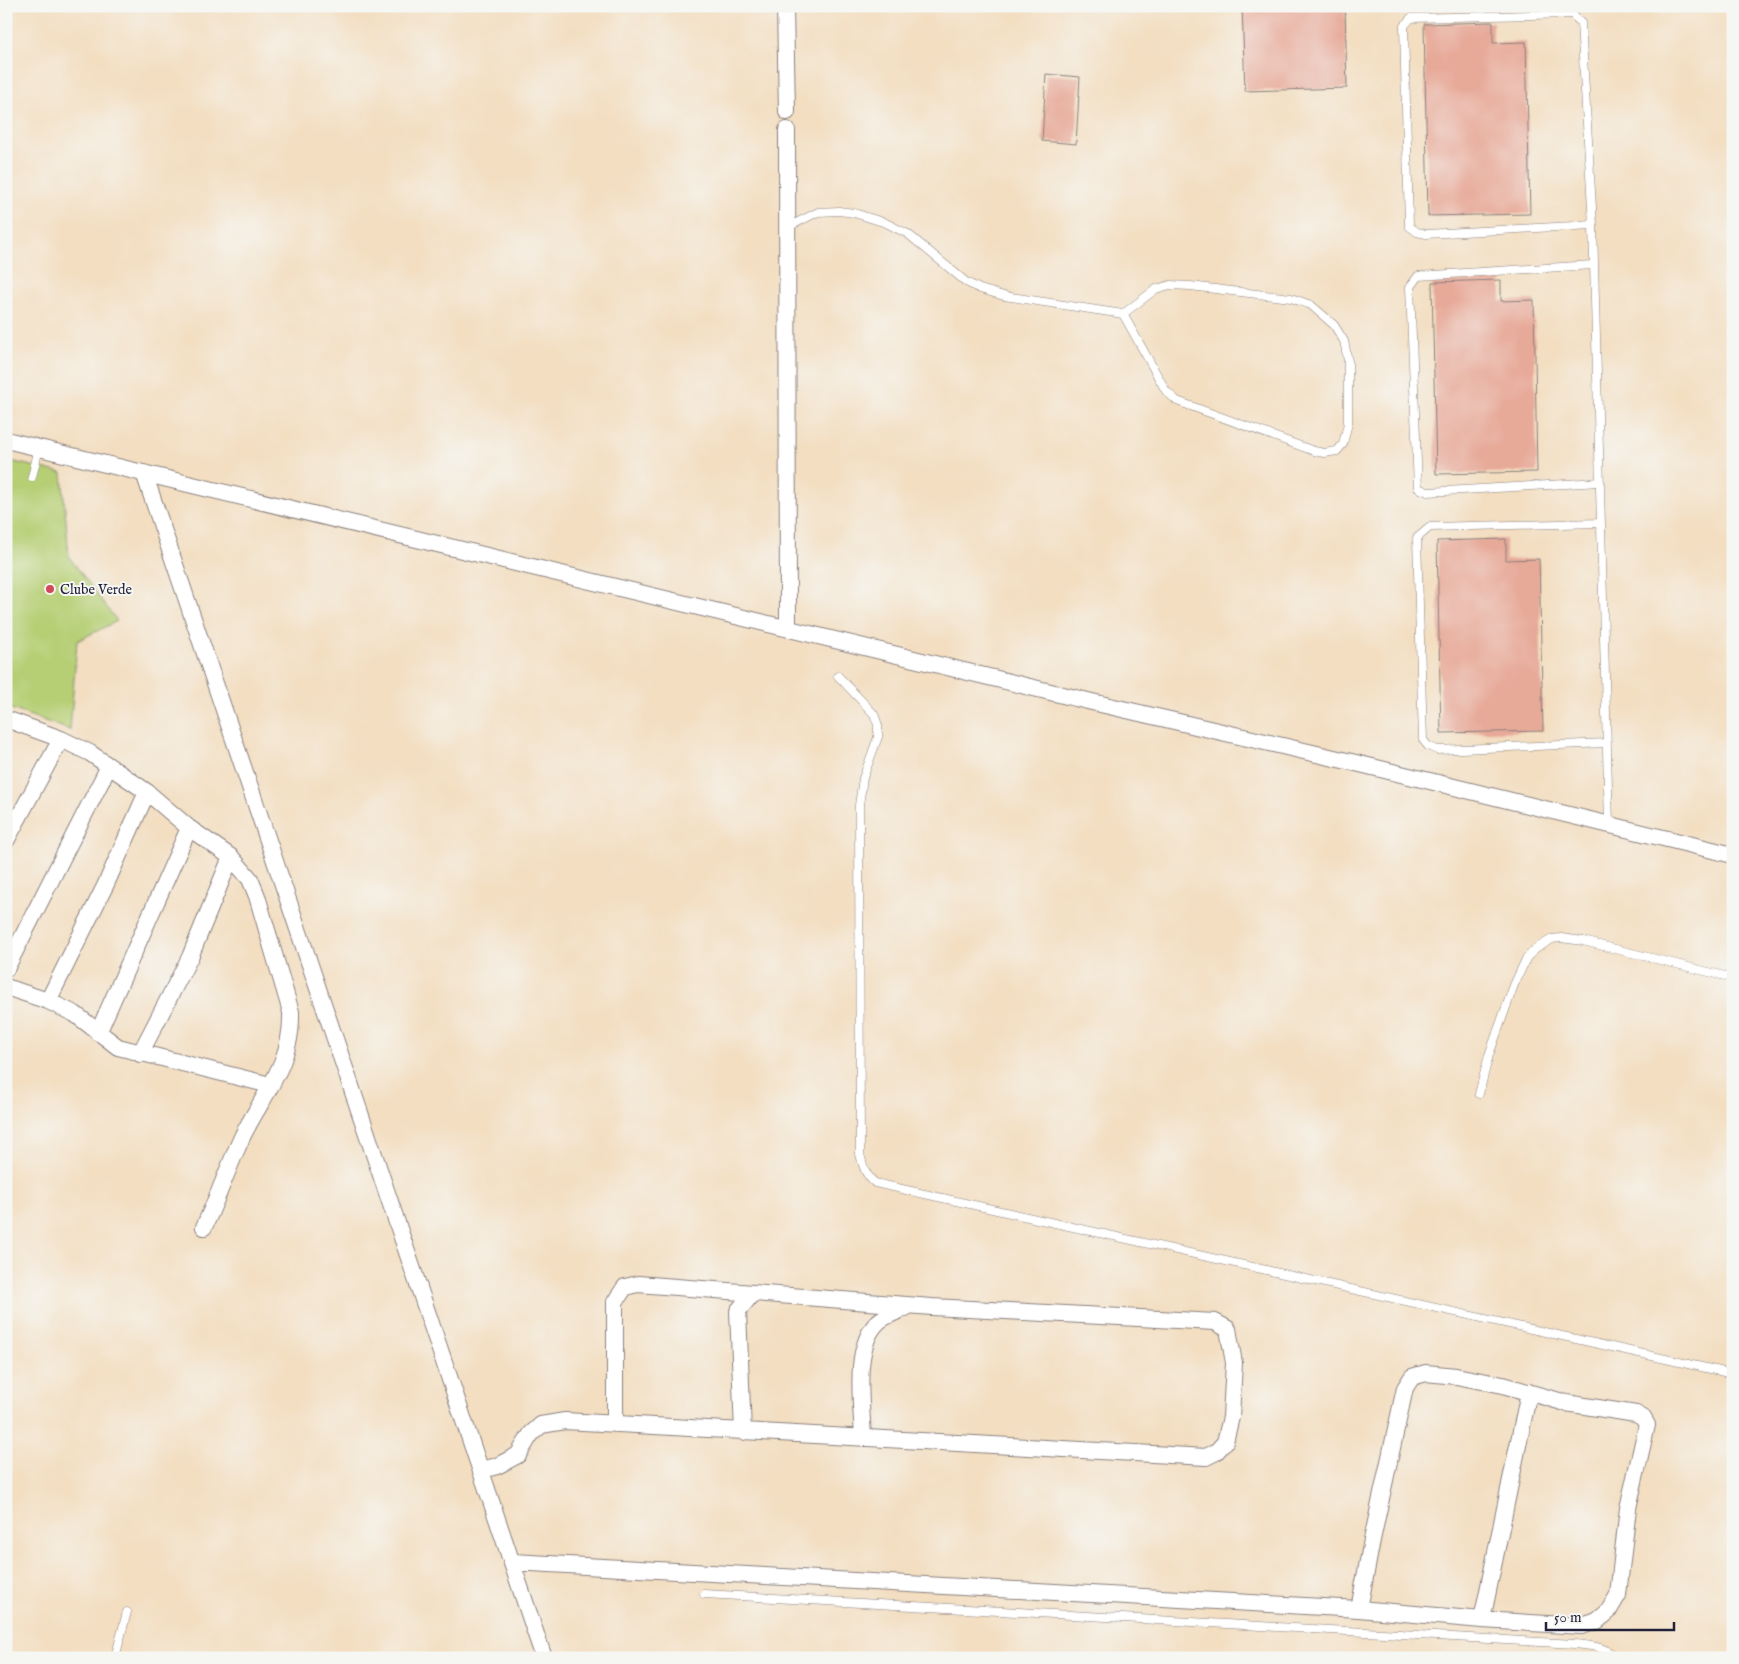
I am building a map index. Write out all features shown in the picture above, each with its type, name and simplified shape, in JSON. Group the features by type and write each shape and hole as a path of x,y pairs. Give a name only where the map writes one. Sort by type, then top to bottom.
{"street":[{"path":"785,6 787,112"},
{"path":"787,130 788,628"},
{"path":"6,440 1733,855"},
{"path":"144,473 544,1658"},
{"path":"6,719 61,739 90,753 147,792 189,828 231,857 250,879 257,896 291,1012 292,1027 288,1050 279,1071 236,1151 204,1227"},
{"path":"6,841 61,739"},
{"path":"6,969 110,766"},
{"path":"48,1000 106,884 147,792"},
{"path":"98,1032 189,828"},
{"path":"140,1054 190,957 231,857"},
{"path":"6,987 48,1000 75,1014 118,1047 270,1086"},
{"path":"482,1470 497,1466 518,1455 531,1434 541,1425 565,1421 743,1432 1206,1457 1216,1452 1225,1442 1231,1417 1234,1363 1228,1329 1215,1322 910,1306 638,1284 625,1287 615,1302 615,1424"},
{"path":"743,1432 738,1311 752,1294"},
{"path":"863,1438 860,1369 867,1337 878,1321 910,1306"},
{"path":"513,1562 1359,1609 1482,1620 1582,1626 1597,1621 1608,1612 1618,1595 1628,1508 1647,1425 1643,1418 1636,1414 1566,1403 1503,1384 1426,1373 1412,1377 1405,1388 1359,1609"},
{"path":"1482,1620 1529,1392"}],"lane":[{"path":"1592,225 1426,234 1417,232 1409,226 1404,26 1406,22 1411,18 1572,14 1582,23 1592,225 1609,825"},
{"path":"787,227 818,212 839,211 854,214 886,223 908,234 966,282 980,289 1004,296 1123,314 1156,289 1170,285 1291,298 1311,305 1334,325 1344,342 1348,361 1348,423 1343,444 1337,450 1324,453 1314,451 1176,401 1166,391 1123,314"},
{"path":"1593,265 1418,276 1410,287 1418,488 1428,492 1600,482"},
{"path":"32,477 39,448"},
{"path":"1601,523 1430,527 1418,538 1422,740 1436,750 1607,743"},
{"path":"838,676 874,714 878,725 878,737 864,778 859,805 860,1154 864,1170 869,1179 875,1183 1733,1374"},
{"path":"1479,1094 1497,1033 1514,985 1527,957 1552,939 1561,938 1583,941 1733,978"},
{"path":"704,1594 1575,1644 1598,1646 1616,1658"},
{"path":"115,1658 126,1612"}],"green space":[{"name":"Clube Verde","path":"6,460 62,473 69,557 117,621 77,641 70,730 6,707"}],"building":[{"path":"1242,6 1345,6 1347,88 1245,91"},
{"path":"1493,22 1493,43 1526,42 1530,214 1428,216 1424,24"},
{"path":"1046,74 1080,77 1076,144 1042,141"},
{"path":"1501,280 1501,301 1534,300 1537,472 1436,474 1432,282"},
{"path":"1506,539 1506,560 1539,559 1543,731 1441,733 1437,541"}],"place":[{"name":"Clube Verde","path":"50,589"}]}
